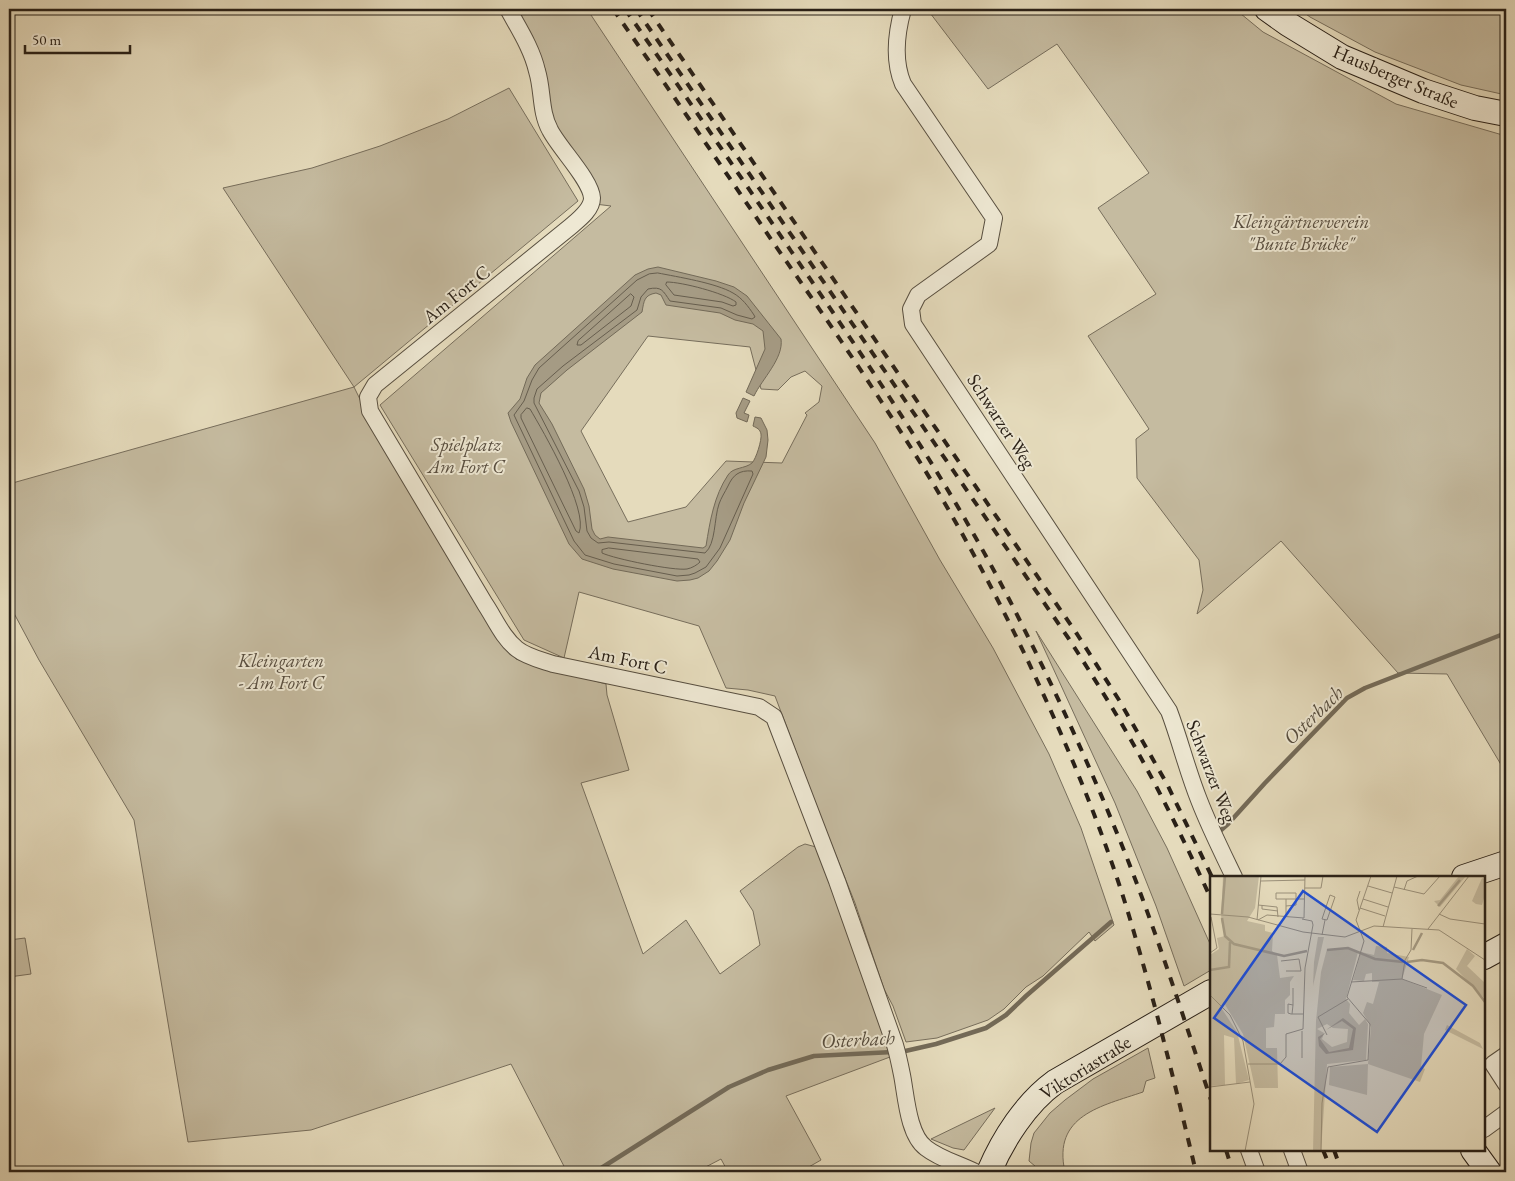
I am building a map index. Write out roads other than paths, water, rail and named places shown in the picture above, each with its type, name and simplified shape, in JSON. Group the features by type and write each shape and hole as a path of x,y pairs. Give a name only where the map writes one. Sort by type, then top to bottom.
{"main road":[{"name":"Hausberger Straße","path":"1266,9 1342,57 1423,91 1475,108 1506,114"},
{"path":"1467,876 1506,864"},
{"path":"1485,956 1506,945"},
{"name":"Viktoriastraße","path":"989,1172 997,1154 1028,1105 1044,1090 1055,1082 1210,996"},
{"path":"1474,1151 1488,1172"}],"street":[{"name":"Am Fort C","path":"508,9 535,64 540,82 545,120 556,140 586,181 592,198 588,209 582,217 375,385 368,397 370,411 502,632 517,649 538,660 553,664 759,707 774,717 834,873 896,1050 911,1122 916,1137 920,1143 933,1152 975,1172"},
{"name":"Schwarzer Weg","path":"903,9 896,46 896,61 903,84 994,218 989,244 918,295 911,309 913,324 1168,711 1180,741 1199,801 1234,876"},
{"path":"1506,1055 1493,1064 1506,1084"},
{"path":"1485,1128 1506,1113"},
{"path":"1249,1151 1257,1172"},
{"path":"1292,1151 1300,1172"}],"water":[{"path":"658,267 734,287 747,296 781,339 781,346 776,361 754,396 746,392 765,349 763,331 753,324 735,320 720,313 666,305 661,295 656,293 649,295 645,299 642,312 567,370 541,393 539,403 552,424 584,489 589,506 592,529 595,535 600,539 608,537 703,548 706,546 713,509 723,483 730,472 749,465 755,458 760,445 761,434 753,426 755,417 761,418 767,430 766,457 744,503 730,540 709,571 698,578 690,580 677,581 613,569 582,559 569,544 508,413 520,399 527,378 535,365 635,275"},
{"path":"743,398 750,401 744,413 749,415 747,422 737,418 736,413"}],"waterway":[{"name":"Osterbach","path":"1220,831 1347,698 1365,688 1506,633"},
{"name":"Osterbach","path":"901,1052 936,1044 986,1028 1006,1015 1111,922"},
{"name":"Osterbach","path":"595,1172 729,1087 768,1070 814,1056 893,1052"}],"railway":[{"path":"613,9 859,367 923,466 985,575 1043,693 1087,795 1113,865 1152,995 1196,1172"},
{"path":"625,9 878,380 934,467 986,556 1042,664 1114,825 1149,918 1210,1097"},
{"path":"636,9 1069,639 1138,752 1172,817 1210,897"},
{"path":"648,9 1077,634 1119,700 1167,784 1212,876"},
{"path":"1226,1151 1233,1172"},
{"path":"1323,1151 1332,1172"},
{"path":"1334,1151 1342,1172"}],"park label":[{"name":"Kleingärtnerverein \"Bunte Brücke\"","path":"1301,232"},
{"name":"Spielplatz Am Fort C","path":"466,455"},
{"name":"Kleingarten - Am Fort C","path":"281,671"}]}
